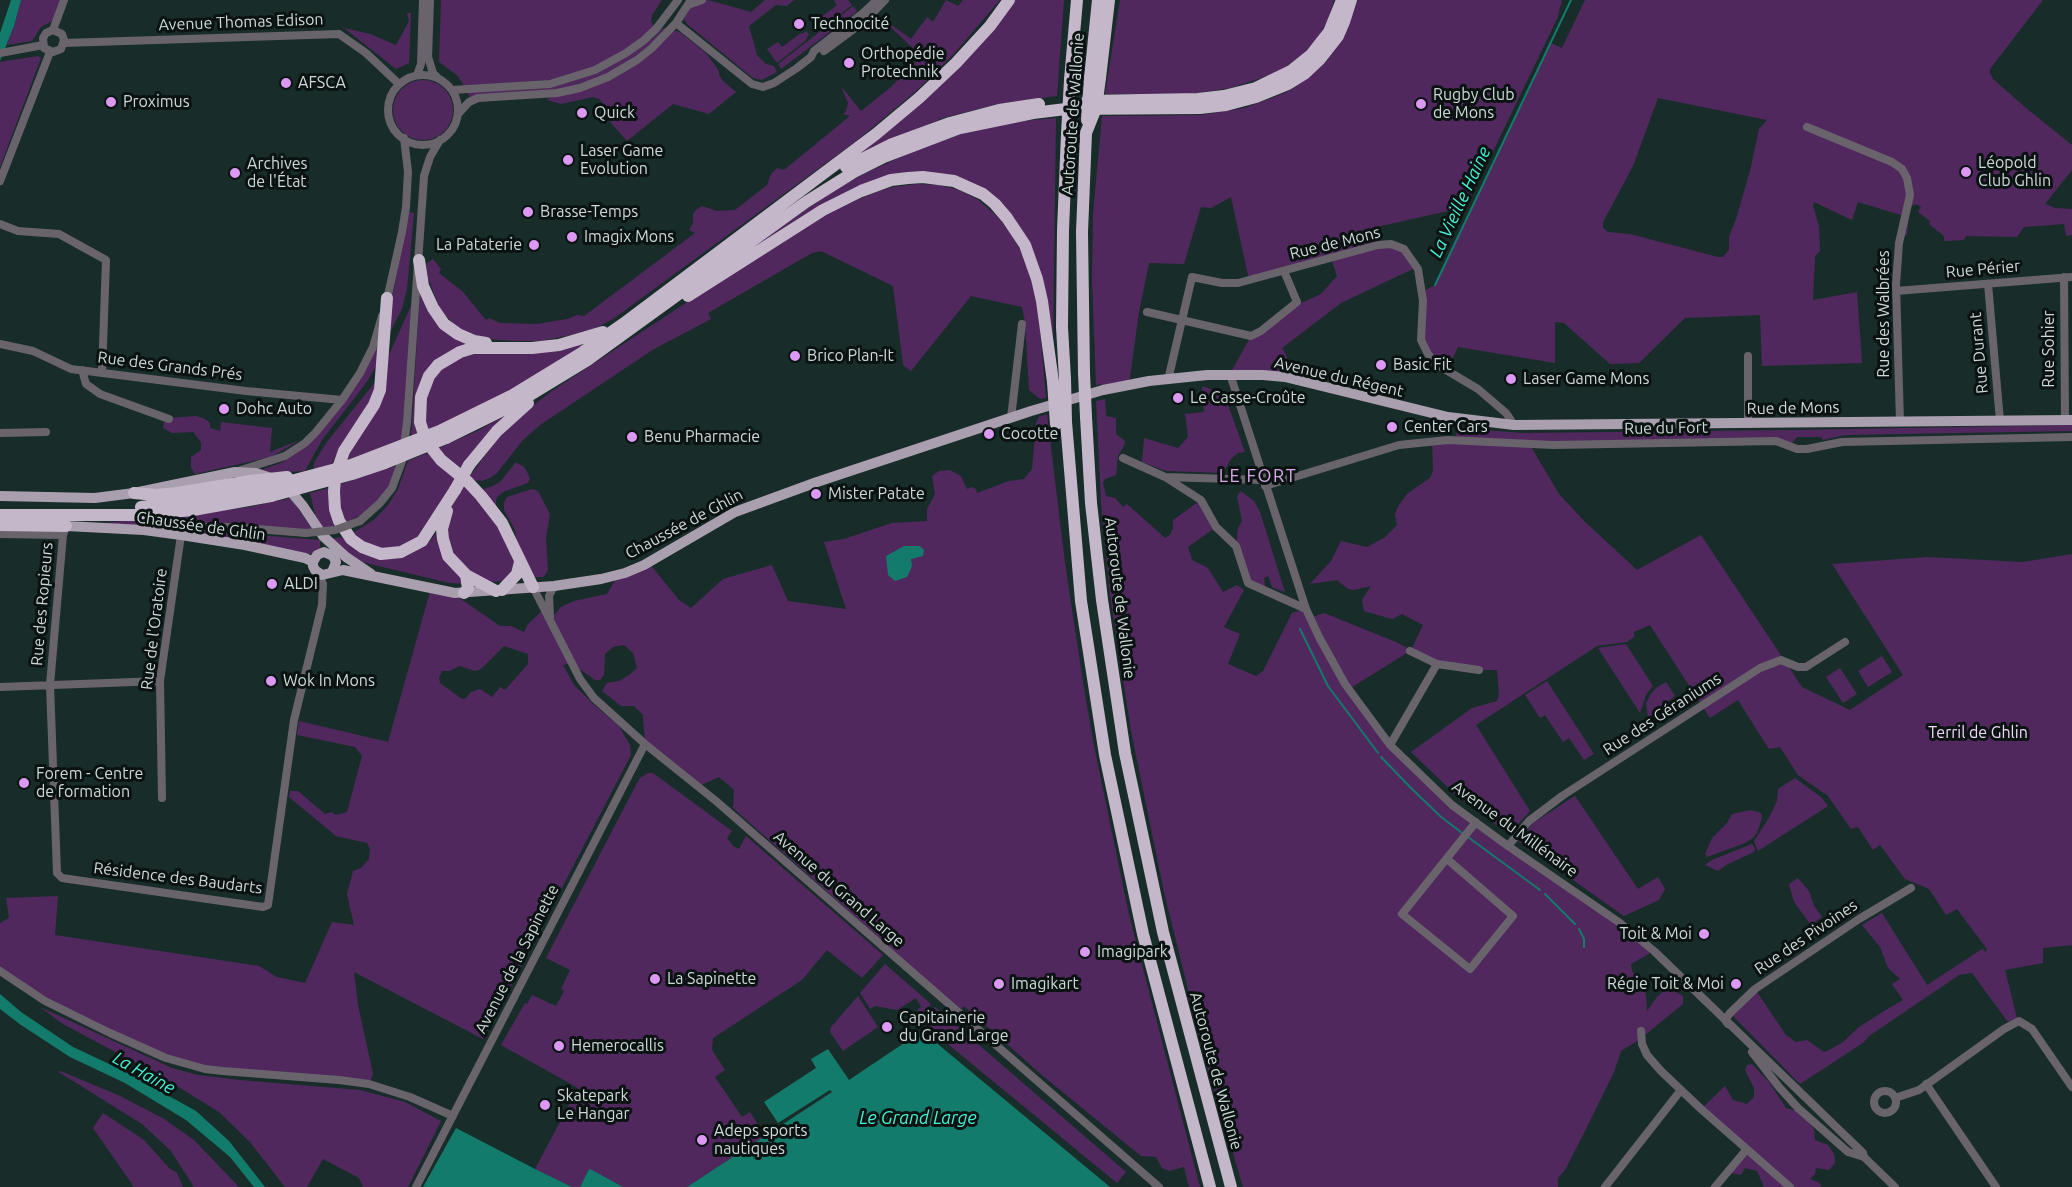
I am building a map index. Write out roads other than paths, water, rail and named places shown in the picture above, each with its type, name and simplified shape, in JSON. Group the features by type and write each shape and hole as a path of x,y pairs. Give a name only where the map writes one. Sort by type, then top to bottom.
{"highway":[{"path":"0,515 139,515 193,510 352,474 444,434 540,380 623,324 876,134 919,98 971,47 1009,0"},
{"name":"Autoroute de Wallonie","path":"1077,0 1070,80 1063,230 1059,380 1061,423 1068,449 1081,601 1105,755 1143,934 1210,1187"},
{"name":"Autoroute de Wallonie","path":"1098,0 1095,78 1086,133 1082,232 1084,373 1091,503 1102,600 1125,753 1163,932 1231,1187"},
{"path":"1095,78 1109,0"},
{"path":"1104,37 1116,0"},
{"path":"777,208 841,170 891,145 974,116 1023,106 1064,101 1198,99 1224,96 1256,88 1291,71 1311,55 1329,32 1342,0"},
{"path":"266,493 486,419 589,359 749,242 832,185 884,157 936,136 989,121 1033,113 1066,110 1200,108 1242,102 1271,92 1304,74 1320,59 1338,36 1351,0"},
{"path":"651,315 694,292 823,210 861,191 891,180 908,177 939,178 968,186 983,194 1007,218 1025,245 1037,279 1059,380"},
{"path":"419,260 423,286 433,308 444,324 474,341 504,347"},
{"path":"387,298 380,390 374,405 344,451 335,477 335,509 339,521 351,539 362,547 381,554 401,552 422,541 469,465 497,431 544,387"},
{"path":"533,587 502,523 468,482 433,452 426,441 420,422 420,403 424,388 438,365 449,357 472,348 532,348 559,345 590,337 623,324"},
{"path":"134,493 156,495 283,477 303,479"},
{"path":"455,490 445,515 443,539 448,556 466,575 499,590 517,574 520,562"},
{"path":"0,525 65,531"},
{"path":"464,593 468,589 466,575"}],"main road":[{"name":"Avenue du Régent","path":"1011,418 1103,390 1230,374 1285,377 1448,417"},
{"name":"Rue de Mons","path":"1448,417 1514,425 2068,420"},
{"name":"Chaussée de Ghlin","path":"325,576 343,570 455,593 554,586 601,579 625,573 663,555 721,519 747,507 1011,418"},
{"path":"0,496 76,498 134,493 235,472 256,473 271,477 288,487 303,506 323,536 336,562 325,576 315,570 313,562 317,555 331,554"},
{"name":"Chaussée de Ghlin","path":"65,531 144,530 245,545 306,558 313,562"},
{"path":"323,536 346,557 373,576"},
{"name":"Chaussée de Ghlin","path":"331,554 349,568 373,576"}],"street":[{"path":"56,31 66,0"},
{"path":"417,75 421,64 423,0"},
{"path":"430,0 428,57 433,73 452,90 458,105 458,114"},
{"path":"452,90 550,84 589,73 626,53 660,25 678,0"},
{"path":"144,530 169,527 221,527 306,533 334,530 360,520 380,503 392,488 402,461 407,422 424,176 430,157 440,140 452,129 458,114 469,102 478,98 557,93 580,88 608,77 652,48 676,23 689,2 702,0"},
{"path":"660,25 676,23 758,87 783,78 877,0"},
{"path":"811,57 817,56 866,20 885,0"},
{"path":"0,53 46,48 59,51 64,43 64,37 56,31"},
{"path":"0,181 46,48 44,35 56,31"},
{"name":"Avenue Thomas Edison","path":"64,43 339,34 366,53 399,84"},
{"path":"440,79 417,75 399,84 391,97 388,112 393,127 404,138 421,144 440,140"},
{"name":"Rue des Walbrées","path":"1807,128 1892,162 1905,174 1910,195 1899,243 1896,291 1900,422"},
{"path":"235,472 273,461 296,449 316,432 360,373 373,347 387,298 406,207 408,172 404,138"},
{"path":"0,224 18,231 59,234 106,260 102,373"},
{"name":"Rue de Mons","path":"1181,320 1192,278 1238,283 1378,245 1391,244 1404,249 1414,261 1421,278 1423,301 1421,340 1428,354 1436,364 1478,389 1506,413 1514,425"},
{"path":"1147,312 1251,336 1257,334 1297,302 1284,271"},
{"name":"Rue Périer","path":"1896,291 2068,277"},
{"name":"Rue Sohier","path":"2068,277 2068,420"},
{"name":"Rue Durant","path":"1988,284 2000,421"},
{"path":"1168,380 1181,320"},
{"path":"1011,418 1022,324"},
{"name":"Rue des Grands Prés","path":"0,344 33,351 71,369 342,400"},
{"path":"1748,356 1748,424"},
{"path":"82,370 86,384 100,394 169,419"},
{"name":"Avenue du Millénaire","path":"1230,374 1306,609 1318,637 1345,684 1390,745 1432,787 1476,822 1654,951 1863,1153 1864,1157 1895,1187"},
{"path":"0,433 46,432"},
{"name":"Rue du Fort","path":"1123,458 1165,477 1264,483 1399,445 1440,441 1553,445 1776,441 1797,449 1807,449 1842,442 2072,437"},
{"path":"1165,477 1201,500 1216,527 1236,546 1248,583 1306,609"},
{"path":"0,534 65,531"},
{"name":"Rue des Ropieurs","path":"50,685 65,531"},
{"name":"Rue de l'Oratoire","path":"162,798 160,681 181,535"},
{"name":"Résidence des Baudarts","path":"50,685 57,873 62,878 263,907 268,904 294,720 322,605 325,576"},
{"path":"550,620 549,596 554,586"},
{"name":"Avenue du Grand Large","path":"533,587 586,689 645,744 716,801 1159,1187"},
{"name":"Rue des Géraniums","path":"1508,846 1529,821 1562,796 1760,668 1781,660 1798,667 1806,667 1845,642"},
{"path":"1410,651 1437,664 1479,670"},
{"path":"1390,745 1437,664"},
{"path":"0,687 160,681"},
{"name":"Avenue de la Sapinette","path":"416,1187 645,744"},
{"path":"1447,859 1513,916 1470,969 1402,914 1476,822"},
{"name":"Rue des Pivoines","path":"1725,1020 1755,989 1911,888"},
{"path":"0,971 45,1001 166,1058 224,1071 369,1084 410,1097 453,1116"},
{"path":"1895,1098 1910,1094 2019,1021 2032,1029 2072,1087"},
{"path":"1641,1031 1642,1044 1647,1055 1681,1090 1790,1187"},
{"path":"1926,1084 1996,1187"},
{"path":"1605,1187 1681,1090"},
{"path":"1715,1187 1746,1150"}],"water":[{"path":"11,0 21,0 14,26 0,61 0,33"},
{"path":"904,546 920,546 924,550 923,556 911,559 912,566 907,577 895,581 888,575 886,556"},
{"path":"0,994 21,1012 73,1047 122,1070 196,1111 229,1141 265,1187 254,1187 230,1157 186,1120 125,1083 70,1057 21,1025 0,1009"},
{"name":"Le Grand Large","path":"922,1031 1110,1187 687,1187 832,1092 830,1090 778,1123 764,1102 816,1068 811,1059 828,1049 849,1080"},
{"path":"456,1128 535,1169 572,1187 423,1187"},
{"path":"589,1169 592,1170 623,1187 580,1187"}],"waterway":[{"name":"La Vieille Haine","path":"1435,285 1571,0"},
{"path":"1300,629 1328,686 1378,753"},
{"path":"1381,757 1440,816 1462,833"},
{"path":"1468,837 1540,890"},
{"path":"1545,894 1575,924"},
{"path":"1579,929 1584,939 1584,947"}],"place":[{"name":"Technocité","path":"799,24"},
{"name":"Orthopédie Protechnik","path":"849,63"},
{"name":"AFSCA","path":"286,83"},
{"name":"Proximus","path":"111,102"},
{"name":"Rugby Club de Mons","path":"1421,104"},
{"name":"Quick","path":"582,113"},
{"name":"Laser Game Evolution","path":"568,160"},
{"name":"Léopold Club Ghlin","path":"1966,172"},
{"name":"Archives de l'État","path":"235,173"},
{"name":"Brasse-Temps","path":"528,212"},
{"name":"Imagix Mons","path":"572,237"},
{"name":"La Pataterie","path":"534,245"},
{"name":"Brico Plan-It","path":"795,356"},
{"name":"Basic Fit","path":"1381,365"},
{"name":"Laser Game Mons","path":"1511,379"},
{"name":"Le Casse-Croûte","path":"1178,398"},
{"name":"Dohc Auto","path":"224,409"},
{"name":"Center Cars","path":"1392,427"},
{"name":"Cocotte","path":"989,434"},
{"name":"Benu Pharmacie","path":"632,437"},
{"name":"Mister Patate","path":"816,494"},
{"name":"ALDI","path":"272,584"},
{"name":"Wok In Mons","path":"271,681"},
{"name":"Forem - Centre de formation","path":"24,783"},
{"name":"Toit & Moi","path":"1704,934"},
{"name":"Imagipark","path":"1085,952"},
{"name":"La Sapinette","path":"655,979"},
{"name":"Imagikart","path":"999,984"},
{"name":"Régie Toit & Moi","path":"1736,984"},
{"name":"Capitainerie du Grand Large","path":"887,1027"},
{"name":"Hemerocallis","path":"559,1046"},
{"name":"Skatepark Le Hangar","path":"545,1105"},
{"name":"Adeps sports nautiques","path":"702,1140"}],"district":[{"name":"LE FORT","path":"1258,476"}],"park label":[{"name":"Terril de Ghlin","path":"1978,733"}],"water label":[{"name":"La Haine","path":"144,1073"}]}
